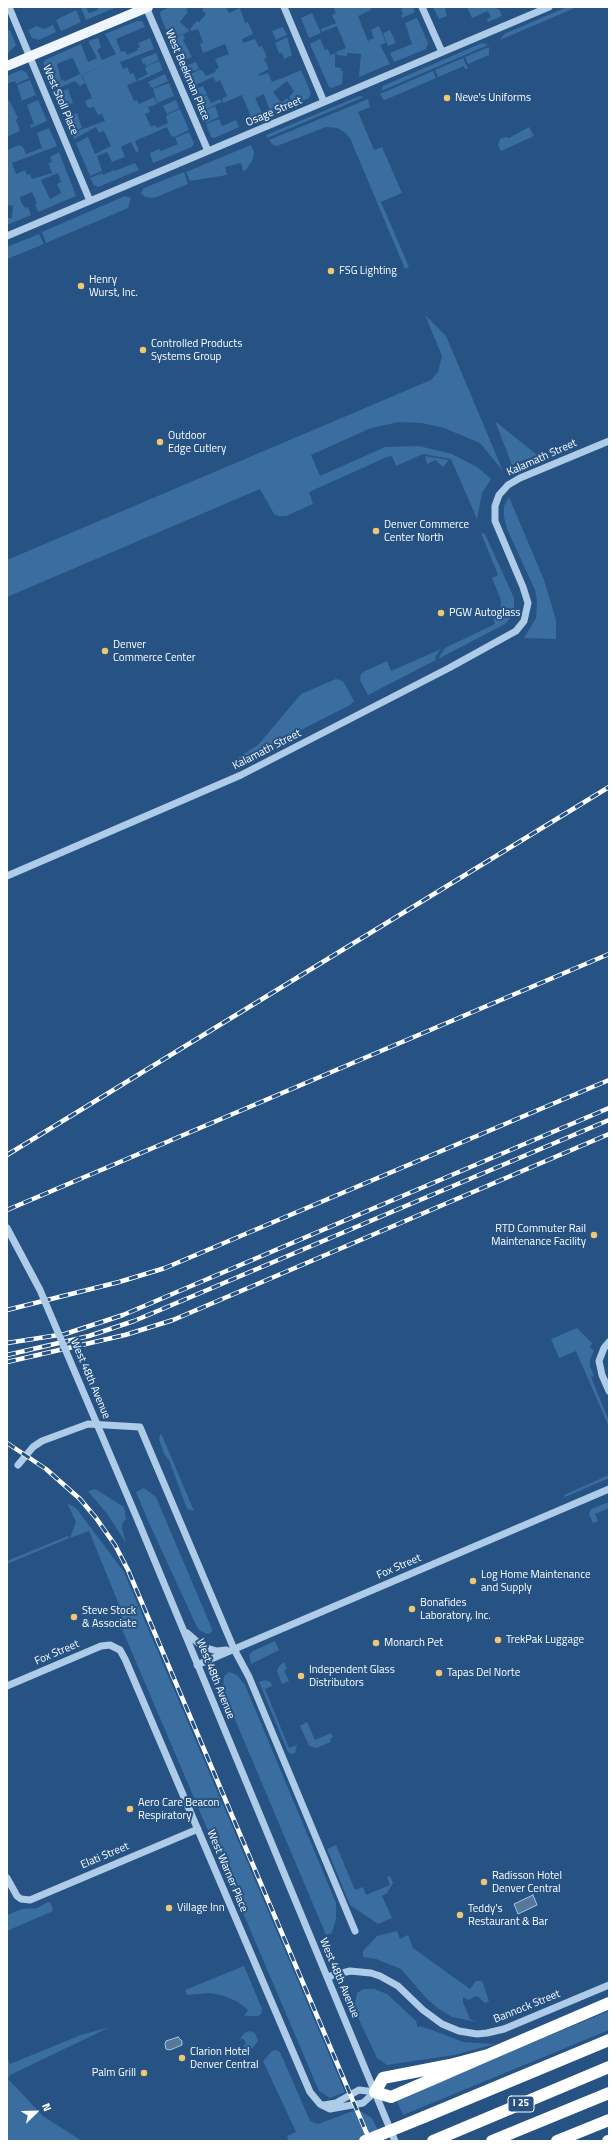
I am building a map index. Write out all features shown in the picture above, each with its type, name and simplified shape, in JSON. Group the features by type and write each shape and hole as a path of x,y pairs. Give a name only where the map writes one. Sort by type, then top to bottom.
{"highway":[{"path":"488,2055 450,2065 382,2078 375,2092 391,2097 609,2003"},
{"path":"366,2141 609,2040"},
{"name":"I 25","path":"433,2141 609,2067"},
{"path":"492,2141 609,2093"},
{"path":"557,2141 609,2120"}],"main road":[{"path":"7,66 147,7"}],"street":[{"name":"West Stoll Place","path":"9,7 90,201"},
{"name":"West Beekman Place","path":"147,7 208,152"},
{"path":"284,7 324,102"},
{"path":"422,7 442,52"},
{"name":"Osage Street","path":"7,236 549,7"},
{"name":"Kalamath Street","path":"7,876 241,775 516,631 524,621 528,609 526,596 497,528 494,506 499,494 514,481 609,441"},
{"name":"West 48th Avenue","path":"7,1228 40,1290 139,1523 395,2141"},
{"path":"609,1342 601,1354 600,1368 609,1391"},
{"path":"18,1465 33,1447 42,1441 81,1426 88,1424 140,1427 234,1649 249,1677 355,1932"},
{"name":"Fox Street","path":"197,1665 609,1489"},
{"path":"181,1627 192,1639 203,1647 217,1651 234,1649"},
{"name":"Fox Street","path":"7,1686 101,1646 116,1646"},
{"name":"West Warner Place","path":"116,1646 126,1659 306,2084 310,2092 320,2104"},
{"name":"Elati Street","path":"7,1878 13,1892 21,1899 35,1898 198,1829"},
{"name":"Bannock Street","path":"327,1977 350,1971 371,1973 380,1976 398,1986 423,2010 442,2024 459,2031 477,2034 487,2034 504,2029 609,1985"},
{"path":"320,2104 326,2105 336,2103 359,2090 375,2092"},
{"path":"320,2104 330,2109 344,2108 363,2103 375,2092"}],"shaded area":[{"path":"86,7 89,13 98,10 97,7 117,7 86,20 81,8"},
{"path":"170,7 189,7 186,10 188,12 180,22 190,31 170,39 160,15 161,11"},
{"path":"204,7 226,7 229,13 240,8 245,23 248,22 253,34 242,39 243,43 255,39 259,47 262,46 267,57 264,59 269,69 259,74 259,76 268,73 272,82 282,78 283,79 301,70 311,93 309,98 294,105 289,97 294,91 287,81 273,92 282,102 287,98 293,105 271,114 264,94 255,98 264,117 253,122 242,95 223,103 222,99 227,96 220,80 216,82 213,77 191,87 186,76 199,70 202,70 206,76 216,72 215,70 219,68 215,59 229,54 225,44 203,53 200,44 203,42 198,29 191,31 190,29 197,21 199,22 206,14 202,10"},
{"path":"333,7 370,7 371,10 358,16 368,41 374,38 371,30 379,26 386,43 380,45 390,64 359,77 361,54 347,53 347,56 337,55 336,52 346,48 337,26 322,32 321,29 336,23 332,15 336,13"},
{"path":"405,7 413,7 415,12 402,18 401,15 403,14 401,9"},
{"path":"433,7 449,7 445,9 447,16 439,19"},
{"path":"467,7 496,7 499,9 502,16 488,22 487,19 491,17 488,11 472,18"},
{"path":"567,7 577,7 500,40 504,34"},
{"path":"76,10 81,22 61,31 56,20"},
{"path":"312,13 321,33 309,38 301,18"},
{"path":"417,18 428,43 426,49 394,62 390,53 412,44 405,23"},
{"path":"137,21 142,21 145,27 116,39 121,52 125,51 127,55 138,50 137,48 140,47 138,43 150,38 154,49 120,62 123,69 127,67 130,74 133,73 137,81 127,85 134,101 137,100 139,104 154,97 157,104 148,107 150,112 145,114 151,127 155,125 157,128 168,123 166,117 167,115 180,109 189,130 174,137 171,136 167,127 135,141 139,151 136,152 131,142 121,147 125,157 112,162 107,152 97,156 102,171 90,176 76,143 88,137 95,154 111,146 104,131 99,133 96,127 74,139 72,133 105,121 102,114 98,115 94,107 88,108 85,101 92,98 82,75 119,59 81,75 85,83 80,86 75,81 54,90 51,85 62,80 65,81 80,74 73,58 69,59 57,64 61,80 51,84 43,63 45,60 81,44 88,62 97,58 88,41 98,38 101,47 97,50 102,60 116,54 105,34"},
{"path":"53,25 56,32 39,40 32,38 28,30 37,26 44,29"},
{"path":"283,27 287,35 276,40 272,31"},
{"path":"10,30 16,45 7,54 7,31"},
{"path":"390,30 396,43 388,46 383,33"},
{"path":"183,34 185,39 183,40 192,57 180,62 171,40"},
{"path":"287,37 292,55 284,59 282,53 279,53 275,43"},
{"path":"320,39 325,50 328,49 330,55 335,53 335,67 341,68 341,71 343,71 342,84 332,88 329,87 310,44"},
{"path":"482,43 488,45 381,91 383,86"},
{"path":"489,47 489,55 468,64 465,57"},
{"path":"156,53 159,60 146,66 145,63 143,64 141,59"},
{"path":"463,58 468,69 465,69 464,66 438,77 435,70"},
{"path":"159,61 163,70 139,81 138,79 148,74 145,69 147,66"},
{"path":"196,62 199,69 185,74 182,67"},
{"path":"21,70 26,72 29,78 16,84 15,81 7,84 7,76"},
{"path":"433,71 436,78 385,100 380,94"},
{"path":"165,74 168,81 153,88 150,86 148,82"},
{"path":"30,80 36,95 12,105 22,100 17,85"},
{"path":"169,83 174,96 157,103 153,89"},
{"path":"203,86 207,94 196,99 192,90"},
{"path":"68,89 73,103 61,108 55,94"},
{"path":"207,95 211,103 220,99 222,102 201,111 196,100"},
{"path":"360,96 364,97 267,138 266,135"},
{"path":"368,99 370,107 358,112 374,150 382,147 402,193 381,202 409,267 405,269 350,138 344,132 337,128 326,127 277,146 273,145 269,140"},
{"path":"9,100 18,118 16,120 20,131 7,137 7,101"},
{"path":"38,100 47,121 31,128 30,125 34,124 27,105"},
{"path":"176,100 179,108 167,114 163,106"},
{"path":"215,106 219,117 206,123 201,112"},
{"path":"77,113 82,128 71,132 65,118"},
{"path":"219,119 222,126 236,120 239,127 214,138 211,137 206,124"},
{"path":"529,127 534,136 501,151 498,145 500,139 506,137 509,138"},
{"path":"49,128 57,146 12,163 16,174 25,170 27,175 33,173 30,175 32,179 52,173 53,175 48,163 52,162 50,157 59,152 76,196 38,212 35,204 37,203 32,192 20,197 21,202 25,208 28,207 31,215 7,225 7,218 12,218 13,206 7,205 7,150 19,145 23,147 26,154 42,148 37,133","holes":["58,173 61,182 57,184 61,193 50,199 41,180"]},
{"path":"189,132 194,143 192,147 153,163 150,153 159,149 161,151 178,144 175,138"},
{"path":"251,145 254,152 253,159 246,170 243,171 241,163 225,167 227,175 190,181 186,172"},
{"path":"135,163 139,170 98,187 94,185 90,178 102,173 103,175 114,170 115,171"},
{"path":"184,172 188,184 154,198 145,197 141,193 144,188"},
{"path":"125,196 131,198 128,208 46,243 42,232"},
{"path":"39,234 44,244 7,259 7,247"},
{"path":"425,315 446,336 503,471 480,443 444,428 422,423 399,422 371,428 311,455 320,476 385,447 419,446 452,454 477,467 491,479 482,493 477,519 451,459 423,454 396,466 392,456 309,492 313,504 286,516 274,514 260,489 7,597 7,560 431,380 438,372 442,356"},
{"path":"495,421 537,455 512,465"},
{"path":"425,456 449,460 443,467 435,460 427,464"},
{"path":"509,497 544,580 556,620 556,639 524,638 536,618 537,601 535,590 507,529 504,517 504,506"},
{"path":"481,533 485,534 514,598 514,614 505,624 438,659 445,648 495,624 493,618 500,613 501,600 492,578 498,575"},
{"path":"441,649 435,657 436,660 368,695 360,680 363,672 387,661 391,671"},
{"path":"336,679 343,681 354,701 350,705 238,762 239,757 258,745 301,694"},
{"path":"577,1328 592,1343 590,1348 594,1350 590,1360 590,1366 594,1376 591,1377 609,1421 609,1427 576,1351 559,1358 551,1339"},
{"path":"161,1433 194,1511 187,1509 169,1460 164,1454 159,1439"},
{"path":"609,1475 609,1478 565,1497 564,1495"},
{"path":"144,1488 156,1497 212,1629 212,1632 208,1634 200,1631 196,1625 150,1525 136,1492"},
{"path":"95,1489 124,1507 126,1519 122,1524 122,1529 126,1543 108,1515 88,1491"},
{"path":"609,1502 609,1508 595,1514 598,1521 593,1523 589,1514 591,1509"},
{"path":"67,1503 76,1508 124,1572 345,2092 330,2098 319,2091 122,1629 122,1612 89,1531 70,1538 76,1522"},
{"path":"68,1536 69,1538 7,1564 7,1561"},
{"path":"275,1641 279,1650 251,1664 249,1655 253,1651"},
{"path":"284,1662 287,1669 284,1670 289,1681 282,1684 277,1671 279,1666"},
{"path":"229,1672 237,1675 245,1685 336,1903 336,1919 332,1933 326,1935 223,1691 224,1676"},
{"path":"265,1680 271,1682 272,1686 265,1689 289,1748 297,1745 295,1753 292,1754 288,1752 259,1682"},
{"path":"307,1722 315,1740 331,1733 333,1737 330,1739 331,1742 316,1748 309,1746 300,1726"},
{"path":"336,1845 355,1890 363,1887 366,1895 390,1885 387,1877 390,1876 393,1883 387,1893 382,1896 392,1918 378,1924 350,1905 327,1849"},
{"path":"533,1895 537,1905 518,1914 514,1904"},
{"path":"48,1902 51,1903 53,1911 7,1931 7,1915 22,1909 37,1908"},
{"path":"397,1931 400,1939 408,1935 413,1948 470,1989 476,1981 482,1981 489,2001 485,2003 477,1996 468,2000 463,1997 463,2002 470,2019 477,2022 452,2017 439,2009 427,1999 401,1969 376,1959 363,1957 363,1951 377,1936"},
{"path":"244,1966 262,2009 261,2014 258,2016 244,2016 248,2010 238,2002 224,1996 210,1993 187,1995 185,1990"},
{"path":"363,1989 374,1989 387,1994 416,2021 418,2028 419,2026 429,2029 463,2042 495,2044 454,2055 387,2065 377,2058 354,2009 357,1993"},
{"path":"609,2011 609,2030 403,2115 396,2099"},
{"path":"110,2027 10,2075 8,2079 43,2116 82,2141 7,2141 7,2056 10,2064 81,2035"},
{"path":"250,2031 255,2033 258,2041 253,2048 247,2049 243,2047 246,2044 244,2039 240,2039 244,2033"},
{"path":"178,2037 182,2041 182,2045 170,2050 166,2049 166,2041"},
{"path":"276,2050 280,2052 310,2121 318,2124 353,2111 360,2111 372,2118 383,2141 289,2141 287,2136 296,2132 263,2061 272,2051"}],"railway":[{"path":"7,1155 609,787"},
{"path":"7,1210 609,954"},
{"path":"7,1310 119,1282 165,1268 609,1080"},
{"path":"7,1343 65,1334 123,1315 609,1108"},
{"path":"7,1355 89,1336 134,1321 609,1120"},
{"path":"7,1362 125,1335 173,1320 609,1134"},
{"path":"7,1443 46,1469 80,1499 96,1518 115,1545 128,1570 370,2141"}],"place":[{"name":"Neve's Uniforms","path":"447,98"},
{"name":"FSG Lighting","path":"331,271"},
{"name":"Henry Wurst, Inc.","path":"81,286"},
{"name":"Controlled Products Systems Group","path":"143,350"},
{"name":"Outdoor Edge Cutlery","path":"160,442"},
{"name":"Denver Commerce Center North","path":"376,531"},
{"name":"PGW Autoglass","path":"441,613"},
{"name":"Denver Commerce Center","path":"105,651"},
{"name":"RTD Commuter Rail Maintenance Facility","path":"594,1235"},
{"name":"Log Home Maintenance and Supply","path":"473,1581"},
{"name":"Bonafides Laboratory, Inc.","path":"412,1609"},
{"name":"Steve Stock & Associate","path":"74,1617"},
{"name":"TrekPak Luggage","path":"498,1640"},
{"name":"Monarch Pet","path":"376,1643"},
{"name":"Tapas Del Norte","path":"439,1673"},
{"name":"Independent Glass Distributors","path":"301,1676"},
{"name":"Aero Care Beacon Respiratory","path":"130,1809"},
{"name":"Radisson Hotel Denver Central","path":"484,1882"},
{"name":"Village Inn","path":"169,1908"},
{"name":"Teddy's Restaurant & Bar","path":"460,1915"},
{"name":"Clarion Hotel Denver Central","path":"182,2058"},
{"name":"Palm Grill","path":"144,2073"}]}
